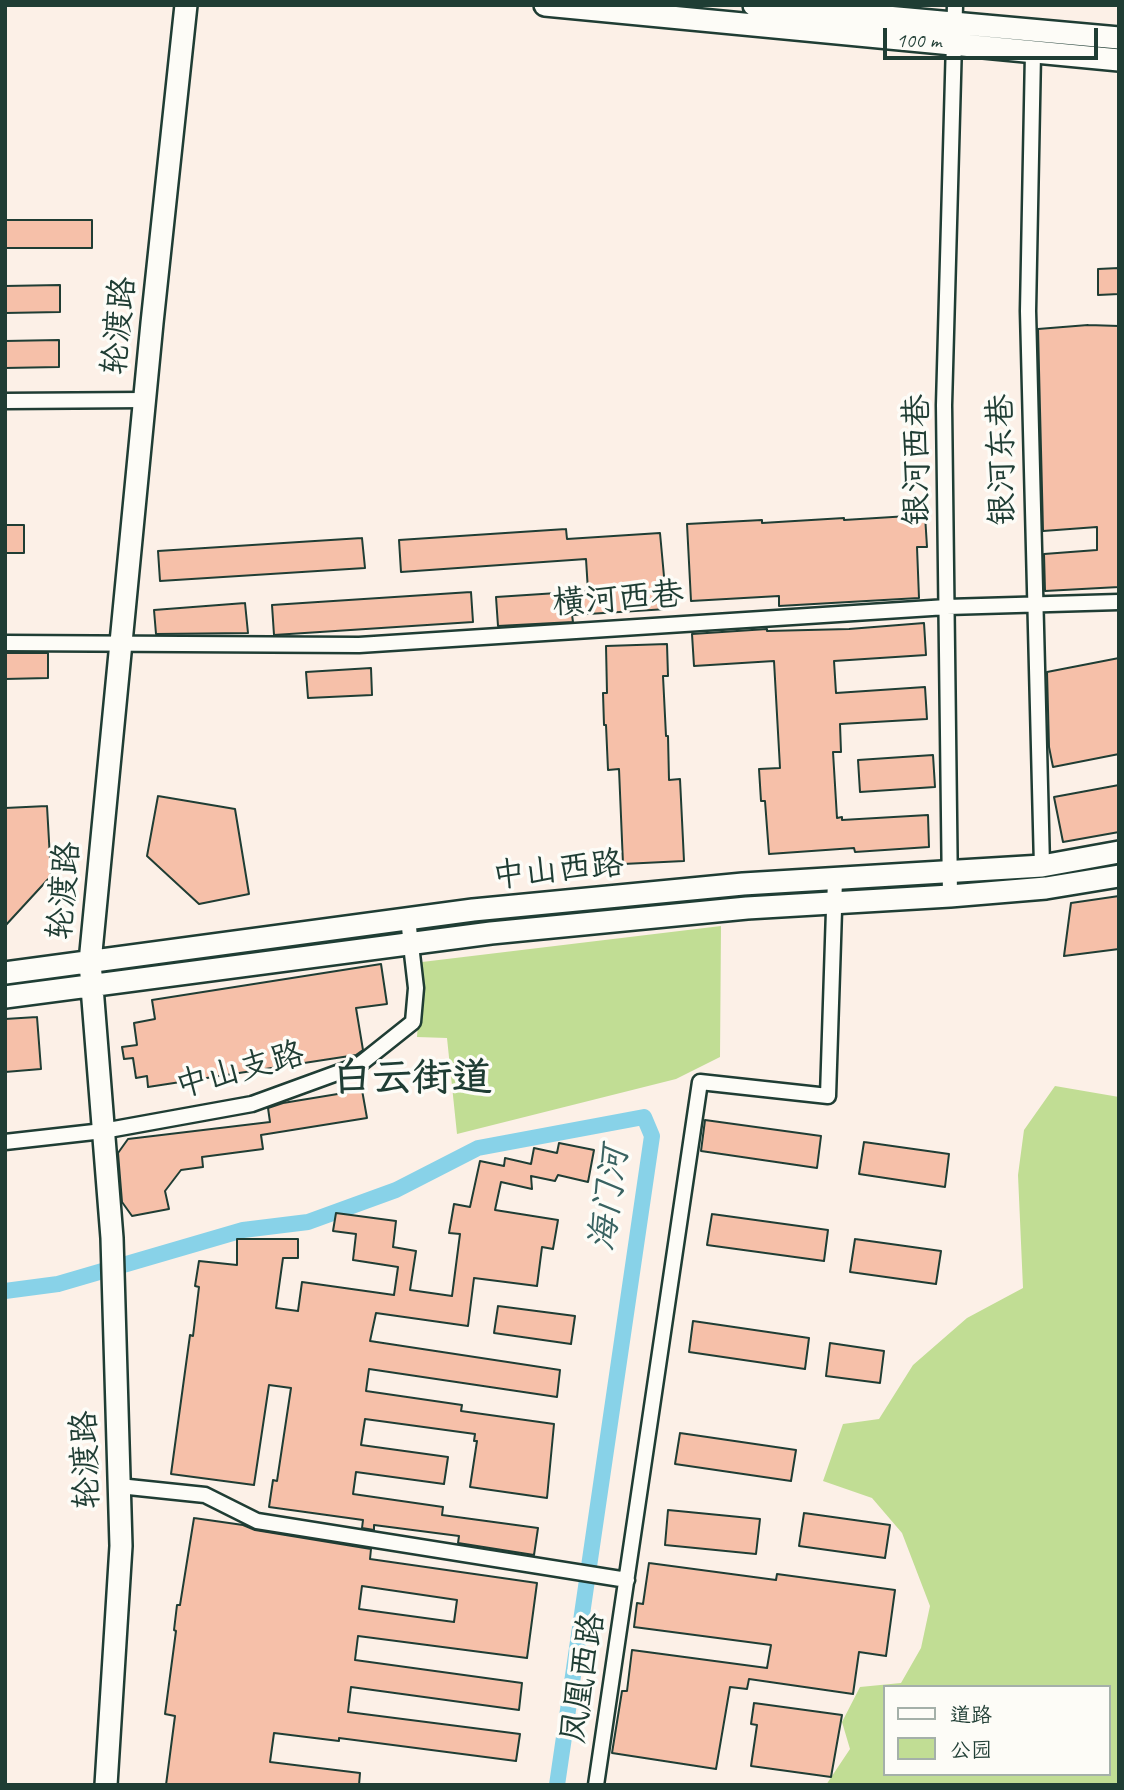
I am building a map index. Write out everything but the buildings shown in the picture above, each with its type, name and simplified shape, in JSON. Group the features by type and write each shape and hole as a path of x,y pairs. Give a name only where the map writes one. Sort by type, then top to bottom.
{"main road":[{"name":"轮渡路","path":"106,1785 121,1546 112,1238 90,961 186,5"},
{"path":"545,5 955,25 1033,53 1119,60"},
{"path":"754,5 1119,38"},
{"name":"中山西路","path":"5,973 473,910 744,884 1042,866 1119,852"},
{"name":"中山西路","path":"5,997 491,933 733,910 1046,888 1119,876"}],"street":[{"name":"银河西巷","path":"950,896 944,405 955,25"},
{"name":"银河东巷","path":"1033,53 1028,311 1042,866"},
{"path":"5,401 145,400"},
{"name":"横河西巷","path":"5,643 359,645 947,607 1119,602"},
{"path":"834,903 835,879"},
{"name":"凤凰西路","path":"596,1785 623,1579 701,1083 828,1096 834,903"},
{"name":"中山支路","path":"5,1142 103,1131 252,1104 359,1065 413,1021 416,988 408,919"},
{"path":"119,1486 205,1495 257,1521 623,1579"}],"green space":[{"path":"721,926 720,1057 676,1079 457,1134 447,1038 417,1037 422,962"},
{"path":"1055,1086 1119,1097 1119,1785 826,1785 850,1749 842,1722 860,1687 901,1683 921,1648 930,1606 902,1533 872,1498 823,1481 843,1424 879,1419 913,1365 967,1318 1023,1288 1018,1175 1024,1130"}],"waterway":[{"name":"海门河","path":"5,1291 58,1284 243,1230 308,1222 396,1190 478,1148 644,1117 652,1136 557,1785"}],"district":[{"name":"白云街道","path":"412,1080"}]}
